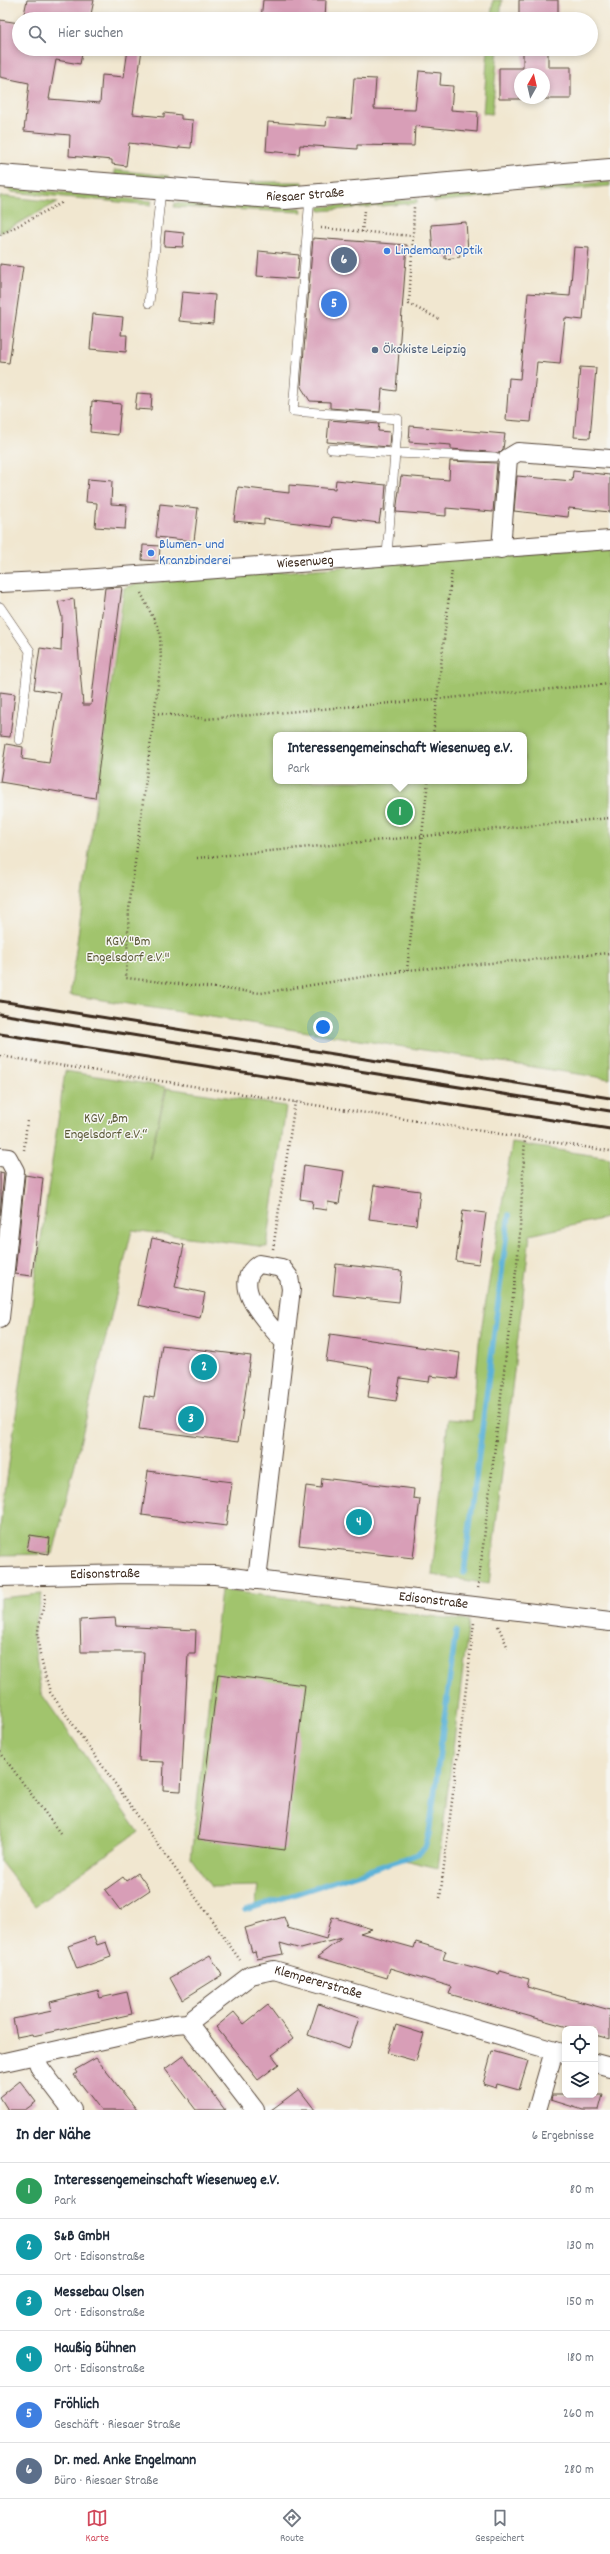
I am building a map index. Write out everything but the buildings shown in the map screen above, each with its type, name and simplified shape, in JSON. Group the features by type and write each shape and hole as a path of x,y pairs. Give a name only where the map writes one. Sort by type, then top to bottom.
{"main road":[{"name":"Riesaer Straße","path":"0,176 161,190 285,198 610,170"}],"street":[{"path":"502,549 508,458 518,452 610,459"},
{"name":"Wiesenweg","path":"0,583 120,577 610,540"},
{"path":"0,1318 15,1171 4,1158"},
{"path":"257,1580 285,1342 291,1288 289,1277 282,1268 272,1265 259,1264 251,1270 248,1279 248,1292 260,1314 285,1342"},
{"name":"Edisonstraße","path":"0,1577 136,1574 215,1575 610,1622"},
{"name":"Klempererstraße","path":"0,2063 188,2023 251,1975 262,1971 274,1970 559,2053 537,2110"},
{"path":"188,2023 255,2110"},
{"path":"36,2055 40,2068 72,2110"},
{"path":"598,2064 610,2067"}],"lane":[{"path":"149,303 161,190"},
{"path":"310,197 293,411 398,419 387,556"},
{"path":"331,449 495,457"},
{"path":"0,607 30,651 18,740"}],"path":[{"path":"0,236 61,203 62,199"},
{"path":"414,206 409,304 438,319"},
{"path":"362,232 364,210"},
{"path":"308,227 413,236"},
{"path":"433,732 454,552"},
{"path":"120,577 141,593 160,632 161,662 129,909 126,978 261,993 407,970 610,953"},
{"path":"154,713 206,719 610,684"},
{"path":"407,970 428,784"},
{"path":"197,858 610,818"},
{"path":"0,1056 610,1151"},
{"path":"272,1265 295,1102"},
{"path":"4,1158 24,1149 27,1121"},
{"path":"478,1585 519,1246 525,1138"},
{"path":"44,1577 44,1606 38,1632 41,1658 50,1692 251,1975"},
{"path":"440,1898 476,1606"},
{"path":"0,1752 60,1833"}],"green space":[{"path":"493,0 502,0 501,12 492,12"},
{"path":"487,56 497,56 492,114 483,113"},
{"path":"114,170 169,176 170,181 115,175"},
{"path":"250,182 303,182 303,187 251,187"},
{"path":"610,182 610,186 539,192 540,187"},
{"path":"4,187 152,201 151,205 11,192"},
{"path":"494,192 492,196 434,202 434,198"},
{"path":"0,196 58,202 0,233"},
{"path":"417,199 417,203 320,211 319,207"},
{"path":"175,203 301,208 302,212 174,207"},
{"name":"KGV \"Bm Engelsdorf e.V.\"","path":"610,546 610,1079 70,995 124,588 138,583"},
{"name":"KGV „Bm Engelsdorf e.V.“","path":"65,1071 166,1087 149,1161 167,1088 286,1106 267,1247 132,1230 53,1554 0,1555 0,1527"},
{"path":"512,1143 610,1158 610,1217 530,1235 489,1584 432,1575 448,1419 472,1421 479,1343"},
{"path":"221,1590 469,1621 438,1868 404,1860 255,1909 258,1886 211,1887 191,1858"},
{"path":"42,1594 33,1635 41,1693 138,1832 35,1906 0,1861 0,1598"}],"waterway":[{"path":"464,1573 509,1215"},
{"path":"246,1910 418,1854 425,1848 429,1834 456,1631"}],"railway":[{"path":"0,1001 610,1098"},
{"path":"0,1014 610,1111"},
{"path":"0,1034 610,1129"}],"place":[{"name":"Lindemann Optik","path":"387,251"},
{"name":"Dr. med. Anke Engelmann","path":"344,260"},
{"name":"Fröhlich","path":"334,304"},
{"name":"Ökokiste Leipzig","path":"375,350"},
{"name":"Blumen- und Kranzbinderei","path":"151,553"},
{"name":"Interessengemeinschaft Wiesenweg e.V.","path":"400,812"},
{"name":"S&B GmbH","path":"204,1367"},
{"name":"Messebau Olsen","path":"191,1419"},
{"name":"Haußig Bühnen","path":"359,1522"}]}
